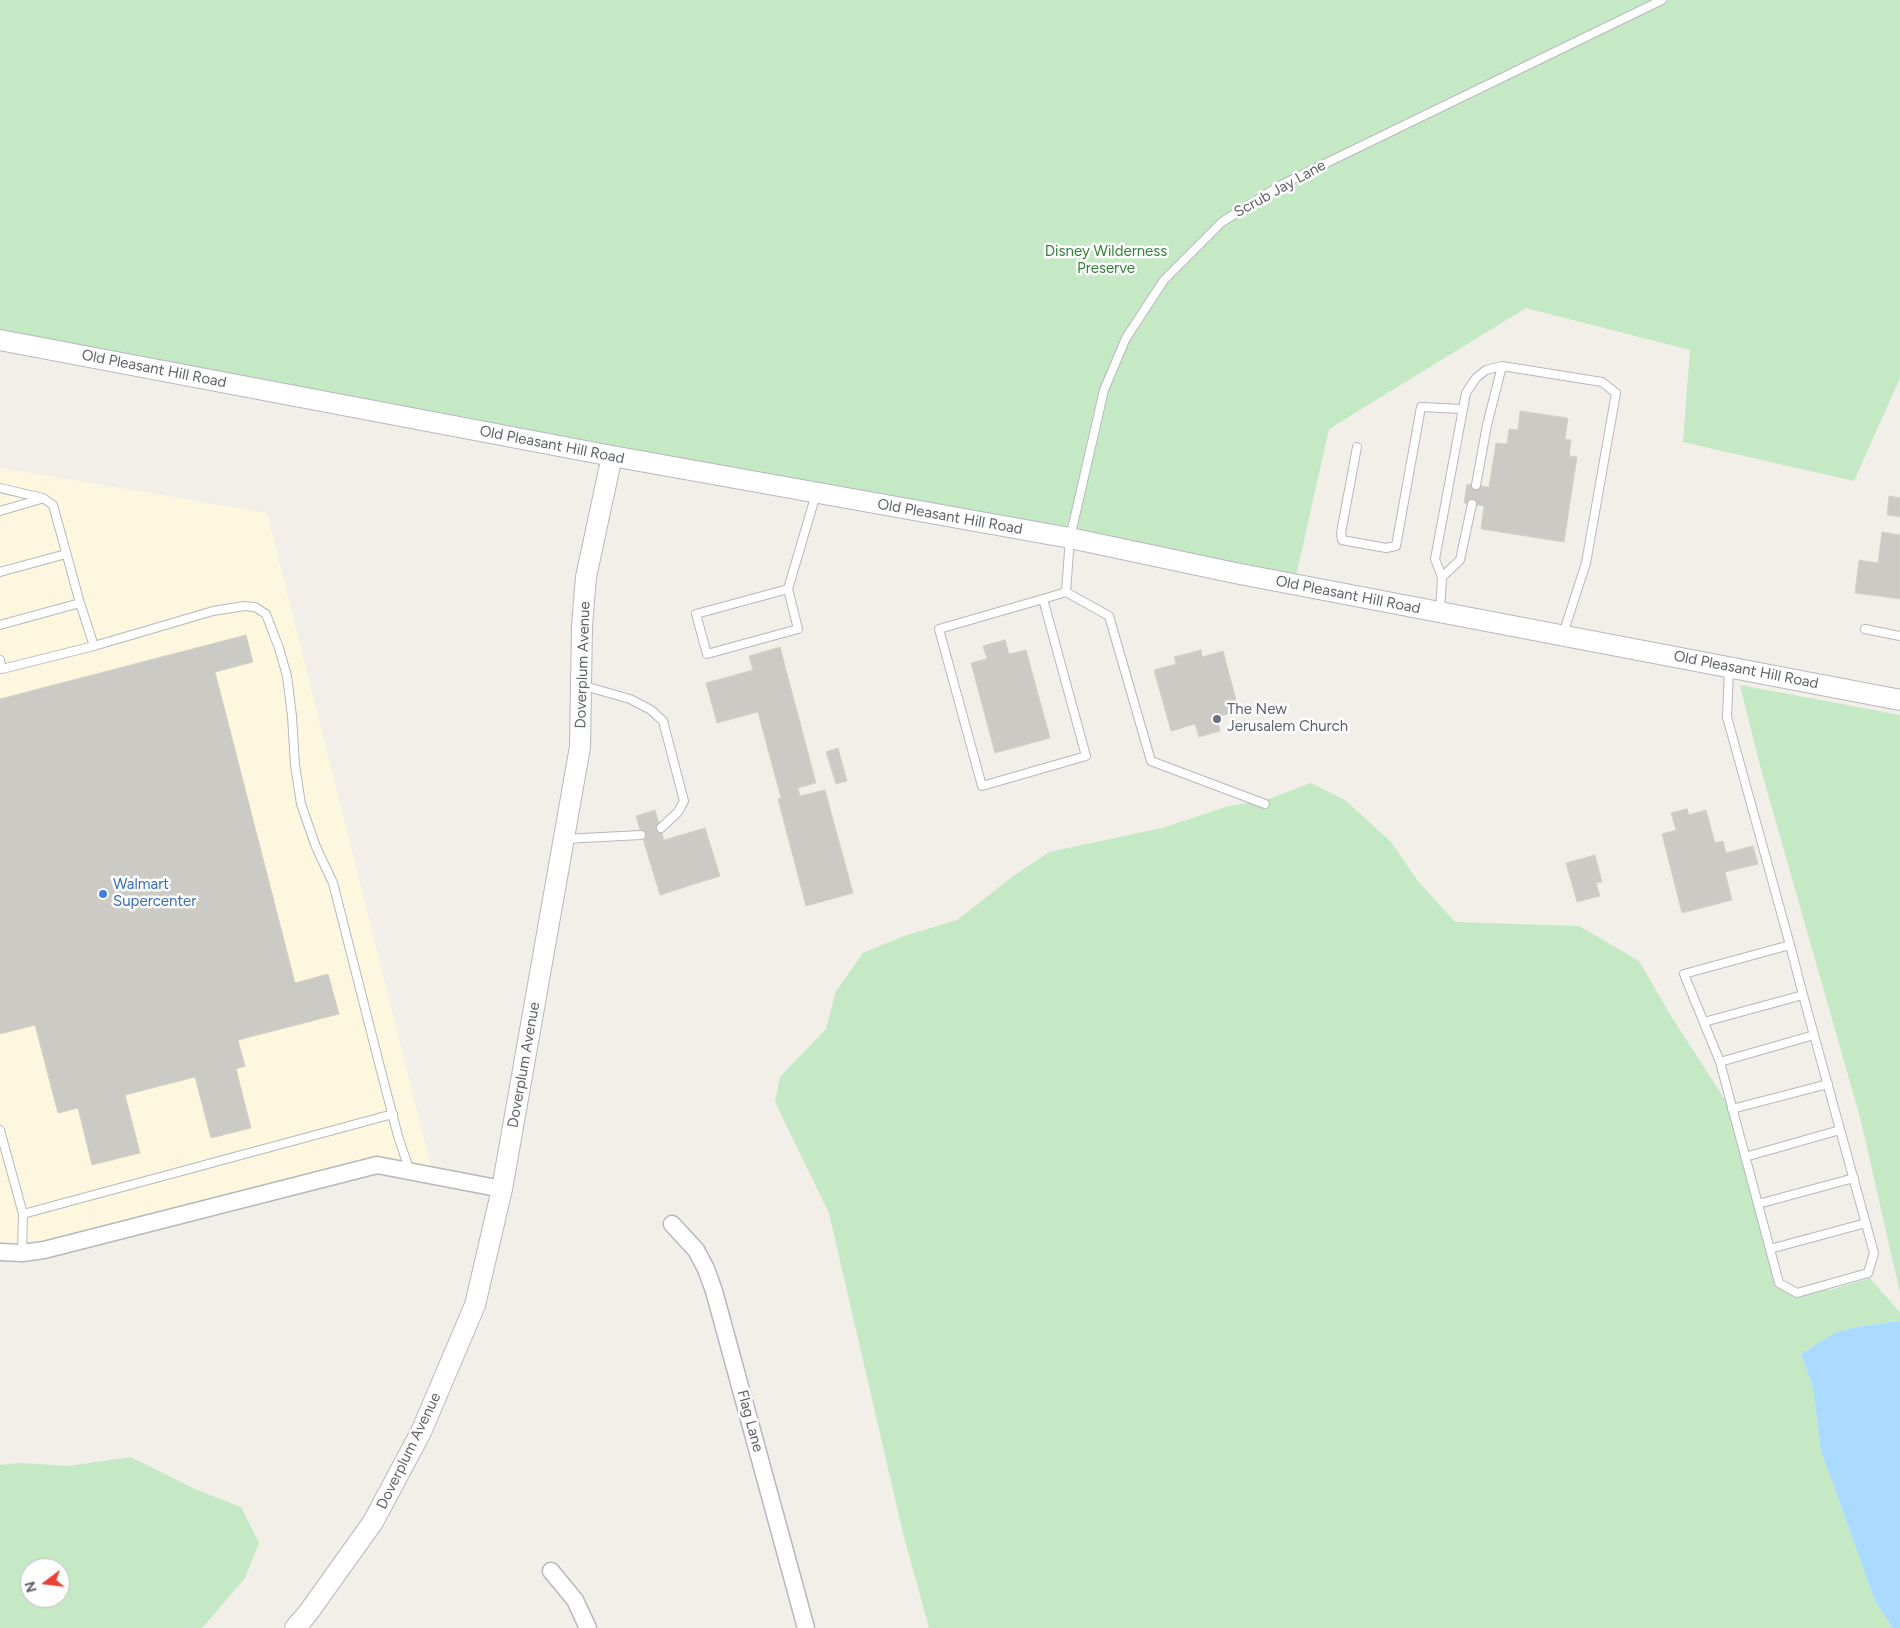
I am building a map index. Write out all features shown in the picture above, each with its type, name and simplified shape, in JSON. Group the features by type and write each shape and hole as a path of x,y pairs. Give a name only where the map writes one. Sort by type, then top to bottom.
{"street":[{"name":"Old Pleasant Hill Road","path":"0,340 816,494 1070,538 1235,573 1900,700"},
{"name":"Doverplum Avenue","path":"295,1628 308,1613 373,1522 421,1432 475,1305 502,1189 580,747 582,626 586,577 612,456"},
{"path":"0,1252 22,1253 44,1250 377,1165 502,1189"},
{"name":"Flag Lane","path":"672,1224 696,1250 706,1268 714,1291 806,1628"},
{"path":"550,1571 575,1600 588,1628"}],"lane":[{"name":"Scrub Jay Lane","path":"1066,592 1070,538 1104,390 1126,338 1164,280 1222,222 1281,185 1662,0"},
{"path":"1476,485 1487,425 1502,366"},
{"path":"1440,612 1442,577 1435,559 1462,409 1466,393 1476,378 1486,370 1502,366 1602,382 1616,393 1586,563 1562,636"},
{"path":"1356,447 1340,533 1342,540 1386,548 1396,546 1421,407 1462,409"},
{"path":"0,488 43,498 53,505 94,646"},
{"path":"788,589 696,614 707,654 798,629 788,589 816,494"},
{"path":"0,511 43,498"},
{"path":"1442,577 1460,560 1472,504"},
{"path":"0,572 66,554"},
{"path":"1043,599 1086,756 982,786 939,629 1066,592 1109,616 1151,761 1265,804"},
{"path":"0,625 80,603"},
{"path":"0,660 2,669 94,646 213,610 244,606 255,607 266,614 287,676 295,765 301,804 316,847 333,883 410,1172"},
{"path":"1864,629 1900,636"},
{"path":"1729,667 1727,717 1854,1178 1874,1253 1868,1273 1797,1293 1779,1283 1720,1062 1684,974 1790,946"},
{"path":"581,685 630,699 651,710 663,720 684,801 678,812 661,828"},
{"path":"564,839 641,835"},
{"path":"1704,1022 1803,995"},
{"path":"1720,1062 1814,1034"},
{"path":"1732,1109 1828,1084"},
{"path":"22,1214 393,1114"},
{"path":"0,1130 22,1214 22,1253"},
{"path":"1745,1157 1840,1130"},
{"path":"1758,1204 1854,1178"},
{"path":"1770,1249 1866,1224"}],"shaded area":[{"path":"0,468 267,513 431,1166 375,1157 42,1241 22,1244 0,1242"}],"green space":[{"name":"Disney Wilderness Preserve","path":"0,0 1900,0 1900,378 1854,481 1683,442 1690,350 1526,308 1329,429 1296,576 0,330"},
{"path":"1740,685 1900,715 1900,1293 1861,1121 1762,773"},
{"path":"1311,783 1345,800 1391,842 1418,881 1455,922 1579,926 1639,961 1671,1016 1729,1106 1768,1234 1771,1268 1778,1280 1788,1287 1801,1290 1830,1290 1870,1278 1900,1313 1900,1321 1856,1327 1834,1333 1801,1354 1813,1388 1821,1451 1875,1601 1893,1628 929,1628 903,1533 829,1213 775,1102 780,1077 826,1029 836,991 863,953 904,936 957,920 1012,877 1049,852 1162,828 1229,806 1269,799"},
{"path":"131,1457 197,1490 241,1507 259,1543 245,1578 202,1628 0,1628 0,1465 21,1463 69,1466"}],"water":[{"path":"1900,1321 1900,1628 1893,1628 1875,1601 1821,1451 1813,1388 1801,1354 1834,1333 1856,1327"}],"building":[{"path":"1520,411 1568,418 1565,439 1571,440 1569,456 1577,457 1564,542 1481,529 1484,506 1464,503 1467,484 1489,487 1496,443 1507,444 1509,429 1518,430"},
{"path":"1889,496 1900,498 1900,517 1887,515"},
{"path":"1882,532 1900,535 1900,599 1855,593 1859,560 1878,563"},
{"path":"246,635 253,662 215,672 295,983 328,974 339,1014 238,1040 245,1066 236,1069 251,1128 211,1138 195,1077 125,1095 140,1153 92,1165 78,1108 58,1113 35,1025 0,1034 0,699"},
{"path":"1005,640 1009,654 1026,650 1050,738 995,753 971,663 987,659 983,646"},
{"path":"780,647 816,783 798,788 800,796 825,790 853,893 806,906 778,799 781,798 758,712 717,723 706,683 753,670 749,656"},
{"path":"1201,650 1202,657 1223,651 1239,711 1217,717 1220,731 1199,737 1195,724 1171,731 1154,670 1176,664 1174,657"},
{"path":"838,748 847,781 836,784 826,752"},
{"path":"1687,809 1689,815 1706,810 1715,843 1723,841 1726,853 1753,846 1758,864 1725,872 1732,900 1682,913 1662,834 1676,830 1671,813"},
{"path":"655,810 664,840 705,828 720,876 660,895 636,816"},
{"path":"1595,855 1602,882 1596,883 1600,896 1577,902 1566,863"}],"place":[{"name":"The New Jerusalem Church","path":"1217,719"},
{"name":"Walmart Supercenter","path":"103,894"}]}
